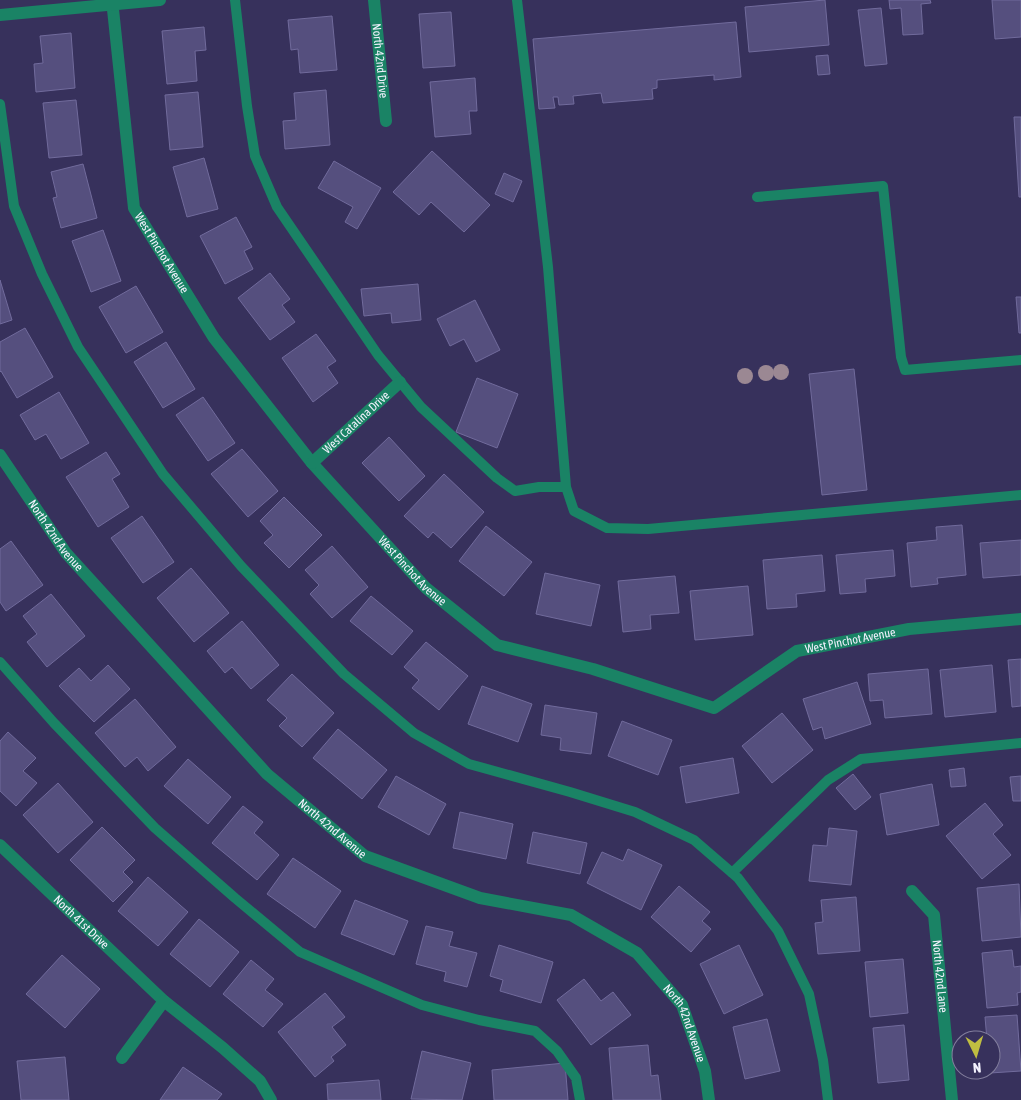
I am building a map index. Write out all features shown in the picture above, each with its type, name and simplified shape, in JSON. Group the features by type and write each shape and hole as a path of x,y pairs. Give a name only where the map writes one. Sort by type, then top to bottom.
{"street":[{"path":"0,15 113,2 160,0"},
{"name":"North 42nd Drive","path":"374,0 386,121"},
{"name":"West Pinchot Avenue","path":"113,2 134,208 214,338 312,463 426,588 497,645 593,669 714,708 797,651 909,629 1021,619"},
{"name":"West Catalina Drive","path":"312,463 400,382"},
{"name":"North 42nd Avenue","path":"0,455 66,553 267,774 365,856 480,898 571,915 637,953 682,1005 705,1071 709,1100"},
{"name":"North 41st Drive","path":"0,844 164,1001 223,1048 260,1081 271,1100"},
{"name":"North 42nd Lane","path":"912,891 934,915 952,1100"},
{"path":"122,1058 164,1001"}],"lane":[{"path":"235,0 254,156 277,207 378,355 421,407 497,478 515,491 539,487 566,487"},
{"path":"517,0 548,267 566,487 574,511 607,528 648,529 1021,495"},
{"path":"0,104 14,206 42,274 78,347 163,474 241,566 344,674 414,733 469,764 635,812 694,840 738,878 778,931 809,994 823,1060 828,1100"},
{"path":"757,196 883,186 901,357 905,370 1021,360"},
{"path":"0,662 54,723 155,828 300,952 422,1005 479,1020 535,1031 557,1051 576,1078 580,1100"},
{"path":"732,873 828,780 861,759 1021,743"}],"building":[{"path":"825,0 829,45 749,52 745,7"},
{"path":"889,0 930,0 931,3 921,4 923,34 903,35 901,8 890,9"},
{"path":"992,0 1021,0 1021,37 995,39"},
{"path":"881,8 887,64 865,66 858,10"},
{"path":"451,12 455,66 423,68 419,14"},
{"path":"332,16 337,70 300,73 298,49 291,50 288,20"},
{"path":"736,22 741,77 714,80 714,75 657,80 657,88 652,89 653,99 603,103 601,93 573,96 574,104 559,105 558,97 553,97 555,108 539,109 533,39"},
{"path":"204,27 206,50 195,51 197,81 167,84 162,31"},
{"path":"71,33 75,88 36,92 34,64 43,63 40,36"},
{"path":"828,55 830,74 818,75 816,56"},
{"path":"475,78 477,111 469,111 471,134 435,137 430,82"},
{"path":"326,90 330,145 285,149 283,121 296,120 294,93"},
{"path":"198,92 203,147 170,150 165,95"},
{"path":"76,100 82,155 49,158 43,103"},
{"path":"1014,117 1021,117 1021,197 1019,197"},
{"path":"432,151 490,205 464,232 431,202 419,215 393,192"},
{"path":"204,158 218,209 187,217 173,167"},
{"path":"334,161 381,188 357,229 345,222 353,207 318,188"},
{"path":"83,164 97,218 61,228 53,198 57,197 51,172"},
{"path":"504,173 522,181 513,202 495,194"},
{"path":"236,217 252,247 244,251 253,269 225,284 200,236"},
{"path":"103,230 121,281 91,292 72,241"},
{"path":"270,273 290,299 282,305 295,322 270,340 238,298"},
{"path":"0,280 12,320 0,324"},
{"path":"418,284 421,320 392,323 391,313 364,316 361,289"},
{"path":"136,286 163,332 126,353 99,307"},
{"path":"1016,297 1021,297 1021,333 1019,333"},
{"path":"475,300 500,350 476,362 464,339 450,346 437,319"},
{"path":"25,328 53,377 17,398 0,372 0,342"},
{"path":"316,334 336,361 327,367 338,383 313,402 282,358"},
{"path":"166,342 195,389 163,408 134,362"},
{"path":"854,369 867,490 822,495 809,374"},
{"path":"477,378 518,394 497,448 456,432"},
{"path":"59,392 89,443 61,459 46,434 35,440 20,415"},
{"path":"203,397 235,443 208,461 176,415"},
{"path":"389,437 425,476 399,501 362,463"},
{"path":"242,449 278,491 248,517 211,474"},
{"path":"106,452 120,474 112,479 129,507 98,527 66,477"},
{"path":"444,474 484,512 451,548 433,532 428,538 404,516"},
{"path":"284,497 322,535 289,568 264,543 273,535 260,521"},
{"path":"142,516 174,562 143,583 111,538"},
{"path":"962,525 966,575 937,578 938,584 911,587 907,543 937,540 936,527"},
{"path":"486,526 532,562 504,596 459,561"},
{"path":"1021,540 1021,575 983,578 980,543"},
{"path":"11,541 43,585 6,611 0,602 0,549"},
{"path":"332,546 368,587 332,618 310,594 319,585 305,570"},
{"path":"893,550 895,576 865,579 866,592 840,594 836,555"},
{"path":"822,555 825,591 796,594 797,607 767,609 763,560"},
{"path":"191,568 229,613 194,642 157,598"},
{"path":"545,573 600,585 591,626 536,614"},
{"path":"675,576 679,613 650,615 651,629 623,632 618,581"},
{"path":"748,586 753,635 695,640 690,591"},
{"path":"51,594 85,636 47,667 27,642 37,634 23,616"},
{"path":"371,596 413,631 392,655 350,621"},
{"path":"242,621 279,665 251,689 232,667 225,673 207,651"},
{"path":"426,642 468,676 439,710 412,688 419,680 404,667"},
{"path":"1021,659 1021,706 1012,707 1008,660"},
{"path":"108,665 130,689 94,722 59,686 79,668 91,681"},
{"path":"992,665 996,712 945,717 940,670"},
{"path":"928,669 932,714 885,718 883,700 870,701 868,674"},
{"path":"292,674 334,713 302,747 279,726 287,718 267,700"},
{"path":"857,682 871,724 825,739 822,727 813,730 803,699"},
{"path":"482,686 532,704 518,742 468,724"},
{"path":"135,699 176,747 148,771 137,757 125,767 95,733"},
{"path":"545,705 597,713 591,754 560,750 561,738 541,735"},
{"path":"782,713 813,750 772,783 742,746"},
{"path":"622,721 672,740 658,775 608,756"},
{"path":"338,729 387,770 362,799 313,758"},
{"path":"8,732 36,758 23,771 37,783 16,806 0,791 0,741"},
{"path":"733,758 739,793 686,803 680,767"},
{"path":"188,759 231,797 208,824 164,786"},
{"path":"964,768 966,786 951,787 949,770"},
{"path":"853,774 871,797 855,810 836,788"},
{"path":"396,776 446,804 429,835 378,807"},
{"path":"1021,776 1021,801 1013,801 1010,777"},
{"path":"58,783 93,822 58,853 23,815"},
{"path":"932,784 939,825 887,835 880,794"},
{"path":"985,803 1003,825 993,834 1011,855 982,879 946,836"},
{"path":"243,806 263,822 254,833 279,855 257,880 212,843"},
{"path":"460,812 513,824 506,859 453,848"},
{"path":"102,827 135,860 123,872 133,882 113,902 70,860"},
{"path":"829,828 857,831 851,885 809,881 813,845 827,846"},
{"path":"533,832 587,843 580,874 527,863"},
{"path":"628,849 662,865 641,910 587,883 602,852 623,861"},
{"path":"293,858 341,891 315,928 267,894"},
{"path":"148,877 188,912 158,946 118,911"},
{"path":"1019,884 1021,937 982,941 977,888"},
{"path":"679,886 710,912 702,921 711,929 691,952 651,917"},
{"path":"856,897 860,951 818,954 815,923 823,922 821,900"},
{"path":"355,900 408,921 394,955 341,934"},
{"path":"199,919 239,952 210,987 170,954"},
{"path":"426,926 453,932 449,946 477,953 467,987 444,981 446,972 416,964"},
{"path":"499,945 553,962 541,1003 500,991 503,980 490,976"},
{"path":"739,945 763,995 724,1014 700,964"},
{"path":"1012,950 1014,967 1021,966 1021,992 1017,993 1018,1005 987,1008 982,953"},
{"path":"62,955 100,989 65,1028 26,994"},
{"path":"903,959 908,1013 870,1017 865,962"},
{"path":"251,960 274,979 265,990 283,1004 263,1027 223,994"},
{"path":"584,979 601,1001 613,992 631,1015 591,1045 557,1000"},
{"path":"325,993 345,1017 332,1027 346,1045 331,1057 334,1061 315,1077 278,1032"},
{"path":"1017,1015 1021,1071 1001,1072 1001,1030 986,1030 985,1017"},
{"path":"767,1019 780,1071 745,1079 733,1027"},
{"path":"904,1025 909,1080 878,1083 873,1028"},
{"path":"648,1045 651,1076 658,1075 661,1100 613,1100 609,1048"},
{"path":"422,1051 471,1063 462,1100 411,1099"},
{"path":"65,1057 69,1100 21,1100 17,1061"},
{"path":"565,1063 568,1100 494,1100 492,1070"},
{"path":"183,1067 222,1094 217,1100 160,1100"},
{"path":"379,1080 381,1100 328,1100 327,1084"}]}
